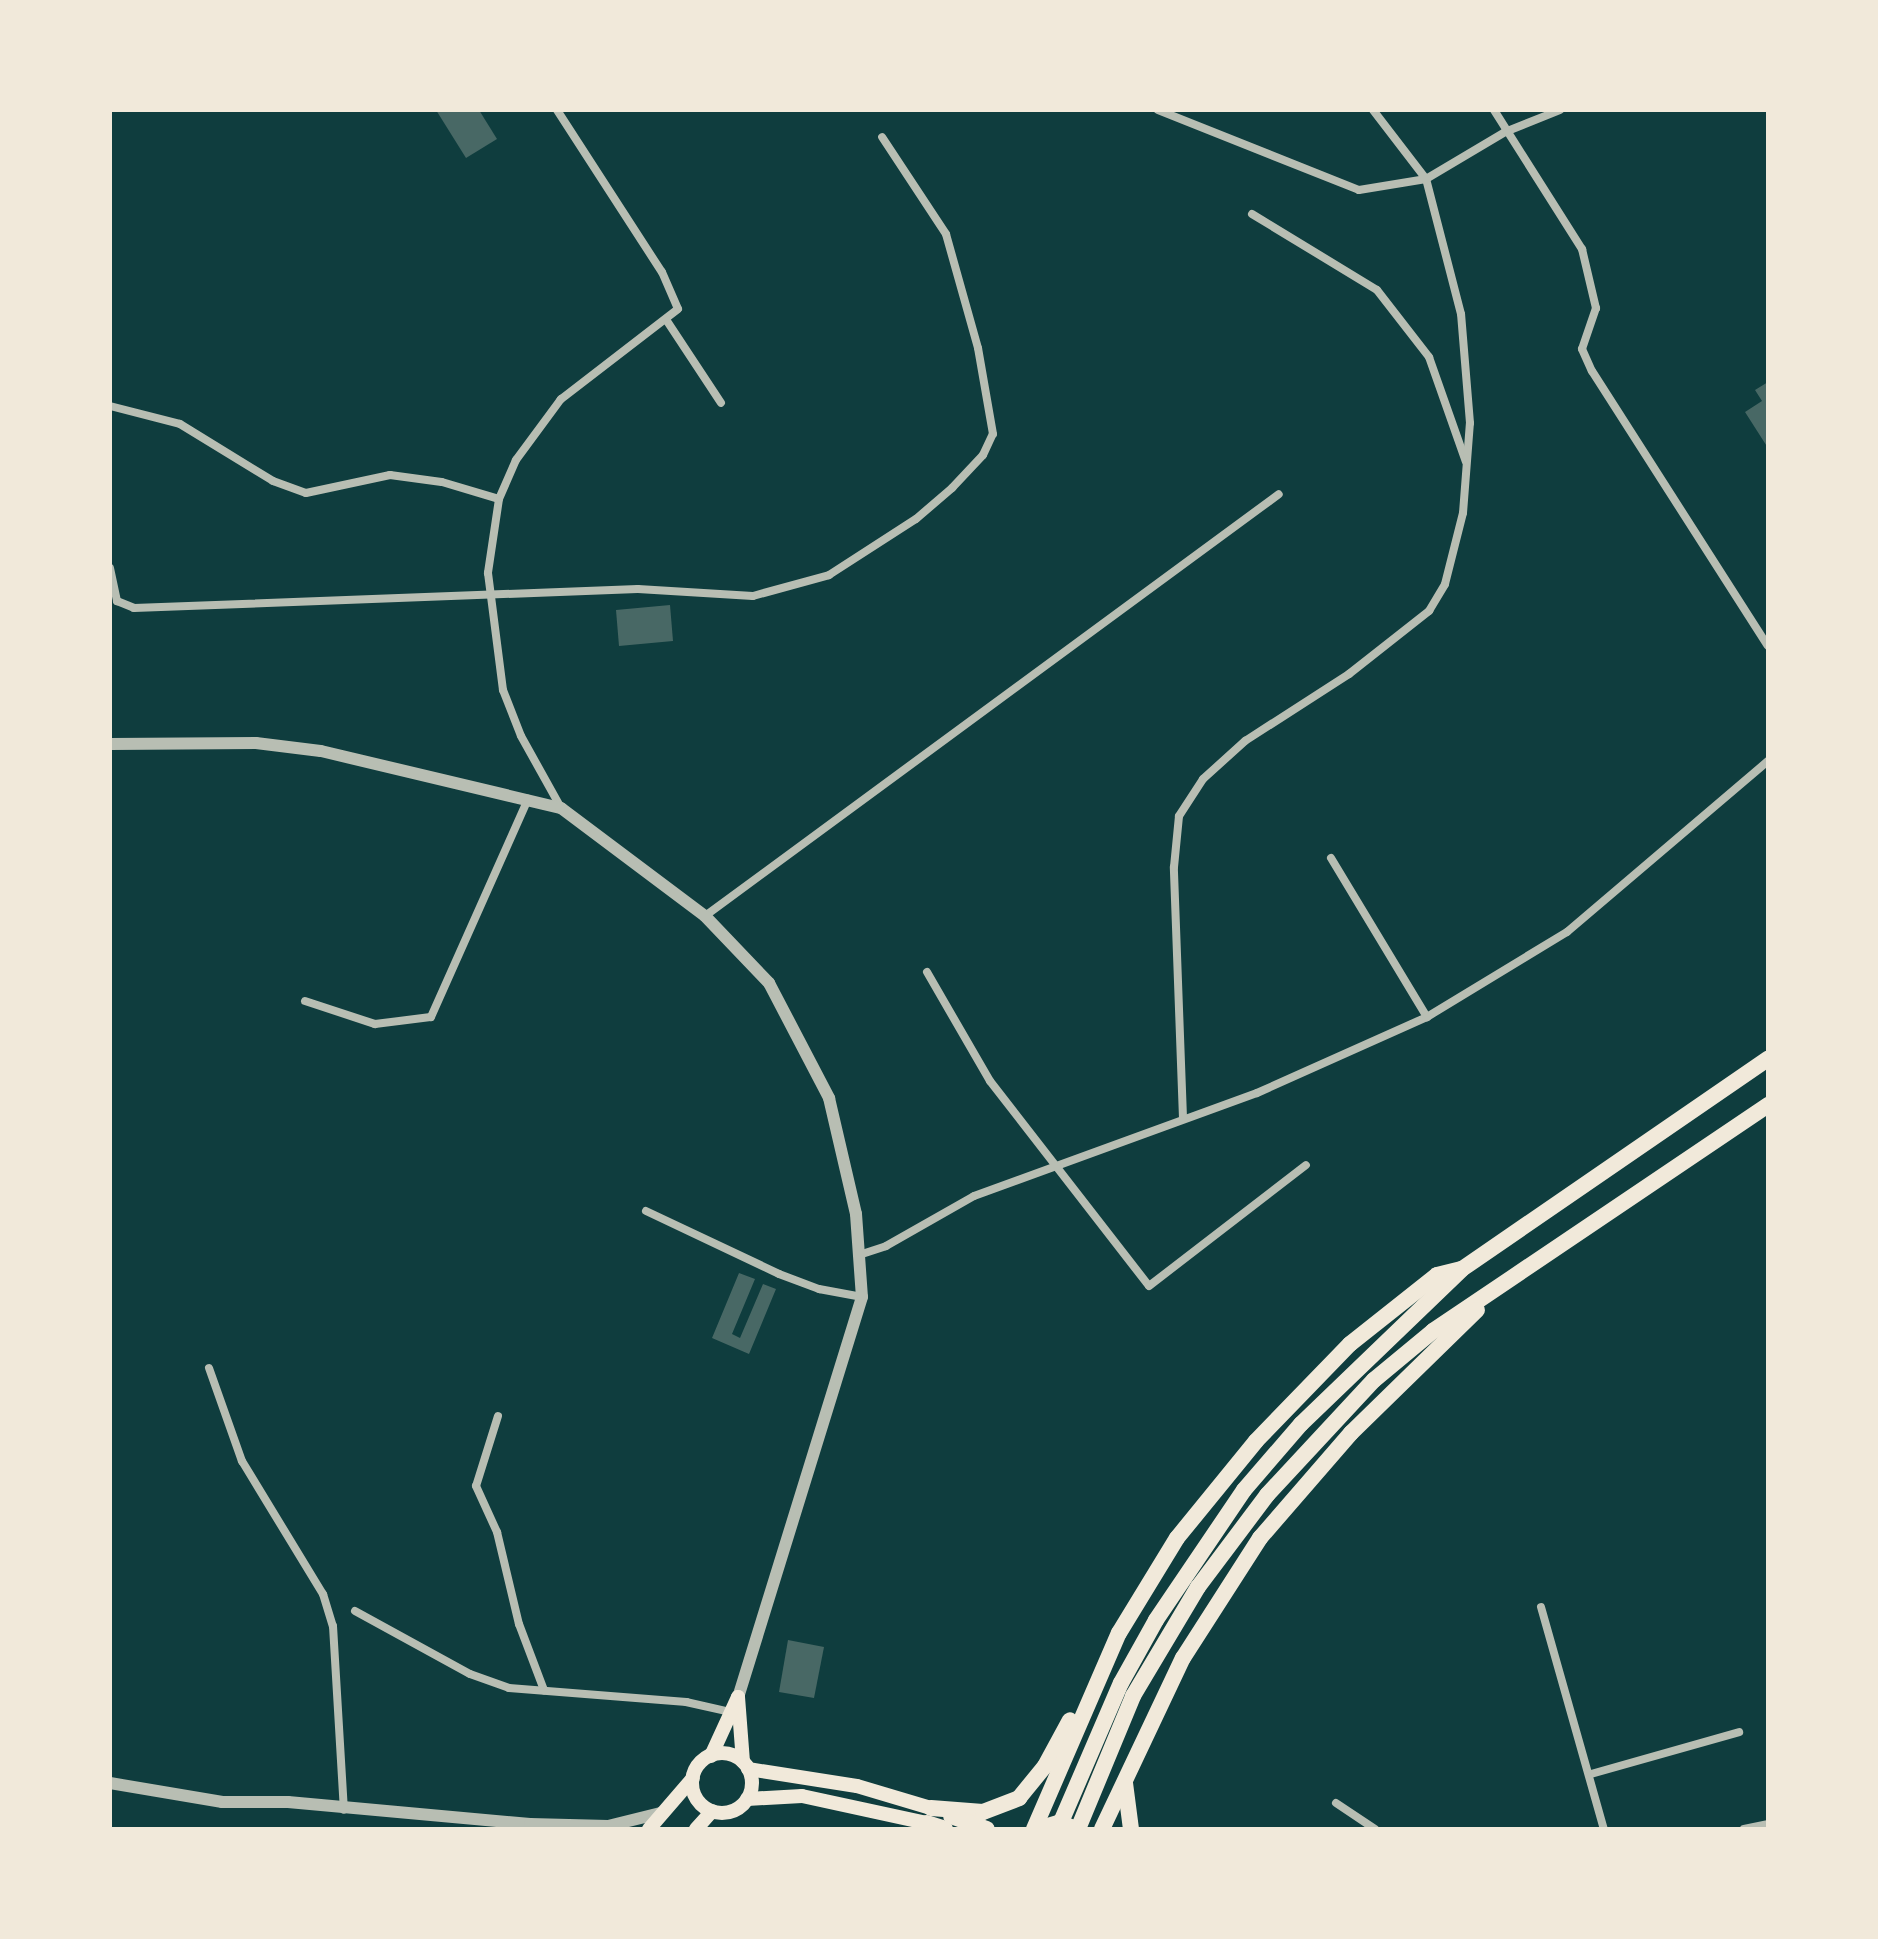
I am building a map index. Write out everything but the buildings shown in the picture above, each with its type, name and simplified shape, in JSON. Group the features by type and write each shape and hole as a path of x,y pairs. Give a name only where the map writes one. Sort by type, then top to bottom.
{"highway":[{"path":"1058,1829 1075,1784 1156,1620 1244,1490 1329,1394 1462,1269 1768,1059"},
{"path":"1036,1829 1058,1823 1078,1829 1092,1791 1162,1643 1250,1516 1374,1380 1505,1282 1768,1105"},
{"path":"1036,1829 1093,1686 1119,1633 1177,1538 1256,1441 1350,1344 1437,1275 1462,1269"},
{"path":"1102,1829 1183,1658 1260,1538 1351,1433 1505,1282"},
{"path":"931,1820 983,1812 1019,1798 1032,1786 1080,1699 1093,1686"},
{"path":"1125,1782 1131,1829"},
{"path":"931,1820 945,1829"},
{"path":"931,1820 987,1829"}],"main road":[{"path":"649,1829 711,1756 738,1697"},
{"path":"738,1697 747,1799"},
{"path":"711,1756 728,1754 745,1766 857,1786 931,1820"},
{"path":"693,1778 698,1802 712,1811 732,1812 747,1799 802,1796 931,1820"},
{"path":"696,1829 712,1811"}],"street":[{"path":"557,110 676,297 678,309 667,321 561,399 516,460 499,499 489,550 489,593 503,690 521,736 561,808"},
{"path":"1158,110 1359,190 1426,179 1505,132 1560,110"},
{"path":"1183,1118 1174,867 1179,816 1203,779 1245,741 1349,674 1429,611 1445,584 1455,548 1468,468 1467,343 1426,179 1373,110"},
{"path":"1494,110 1505,132 1582,249 1596,308 1582,349 1592,371 1768,646"},
{"path":"110,568 117,601 134,608 638,589 753,596 789,589 829,575 871,551 928,509 983,455 993,434 991,405 946,234 882,137"},
{"path":"1252,214 1342,266 1386,301 1429,357 1468,468"},
{"path":"667,321 721,403"},
{"path":"110,406 180,424 273,481 306,493 390,475 442,482 499,499"},
{"path":"705,916 1279,494"},
{"path":"110,744 256,743 321,751 561,808 705,916 769,983 816,1065 842,1140 862,1254 862,1297 738,1697"},
{"path":"862,1254 886,1246 974,1196 1053,1164 1257,1093 1427,1017 1567,932 1768,761"},
{"path":"305,1001 375,1024 431,1017 528,799"},
{"path":"1331,858 1427,1017"},
{"path":"927,972 964,1044 1149,1286 1306,1165"},
{"path":"646,1211 792,1279 862,1297"},
{"path":"209,1368 242,1461 323,1594 330,1616 344,1811"},
{"path":"498,1416 476,1486 497,1532 519,1624 544,1690"},
{"path":"1541,1607 1591,1774 1604,1829"},
{"path":"355,1611 470,1674 509,1688 686,1702 730,1712"},
{"path":"1591,1774 1739,1732"},
{"path":"110,1783 222,1802 288,1802 344,1811 608,1826 661,1813"},
{"path":"1336,1803 1375,1829"},
{"path":"1744,1829 1768,1824"}]}
